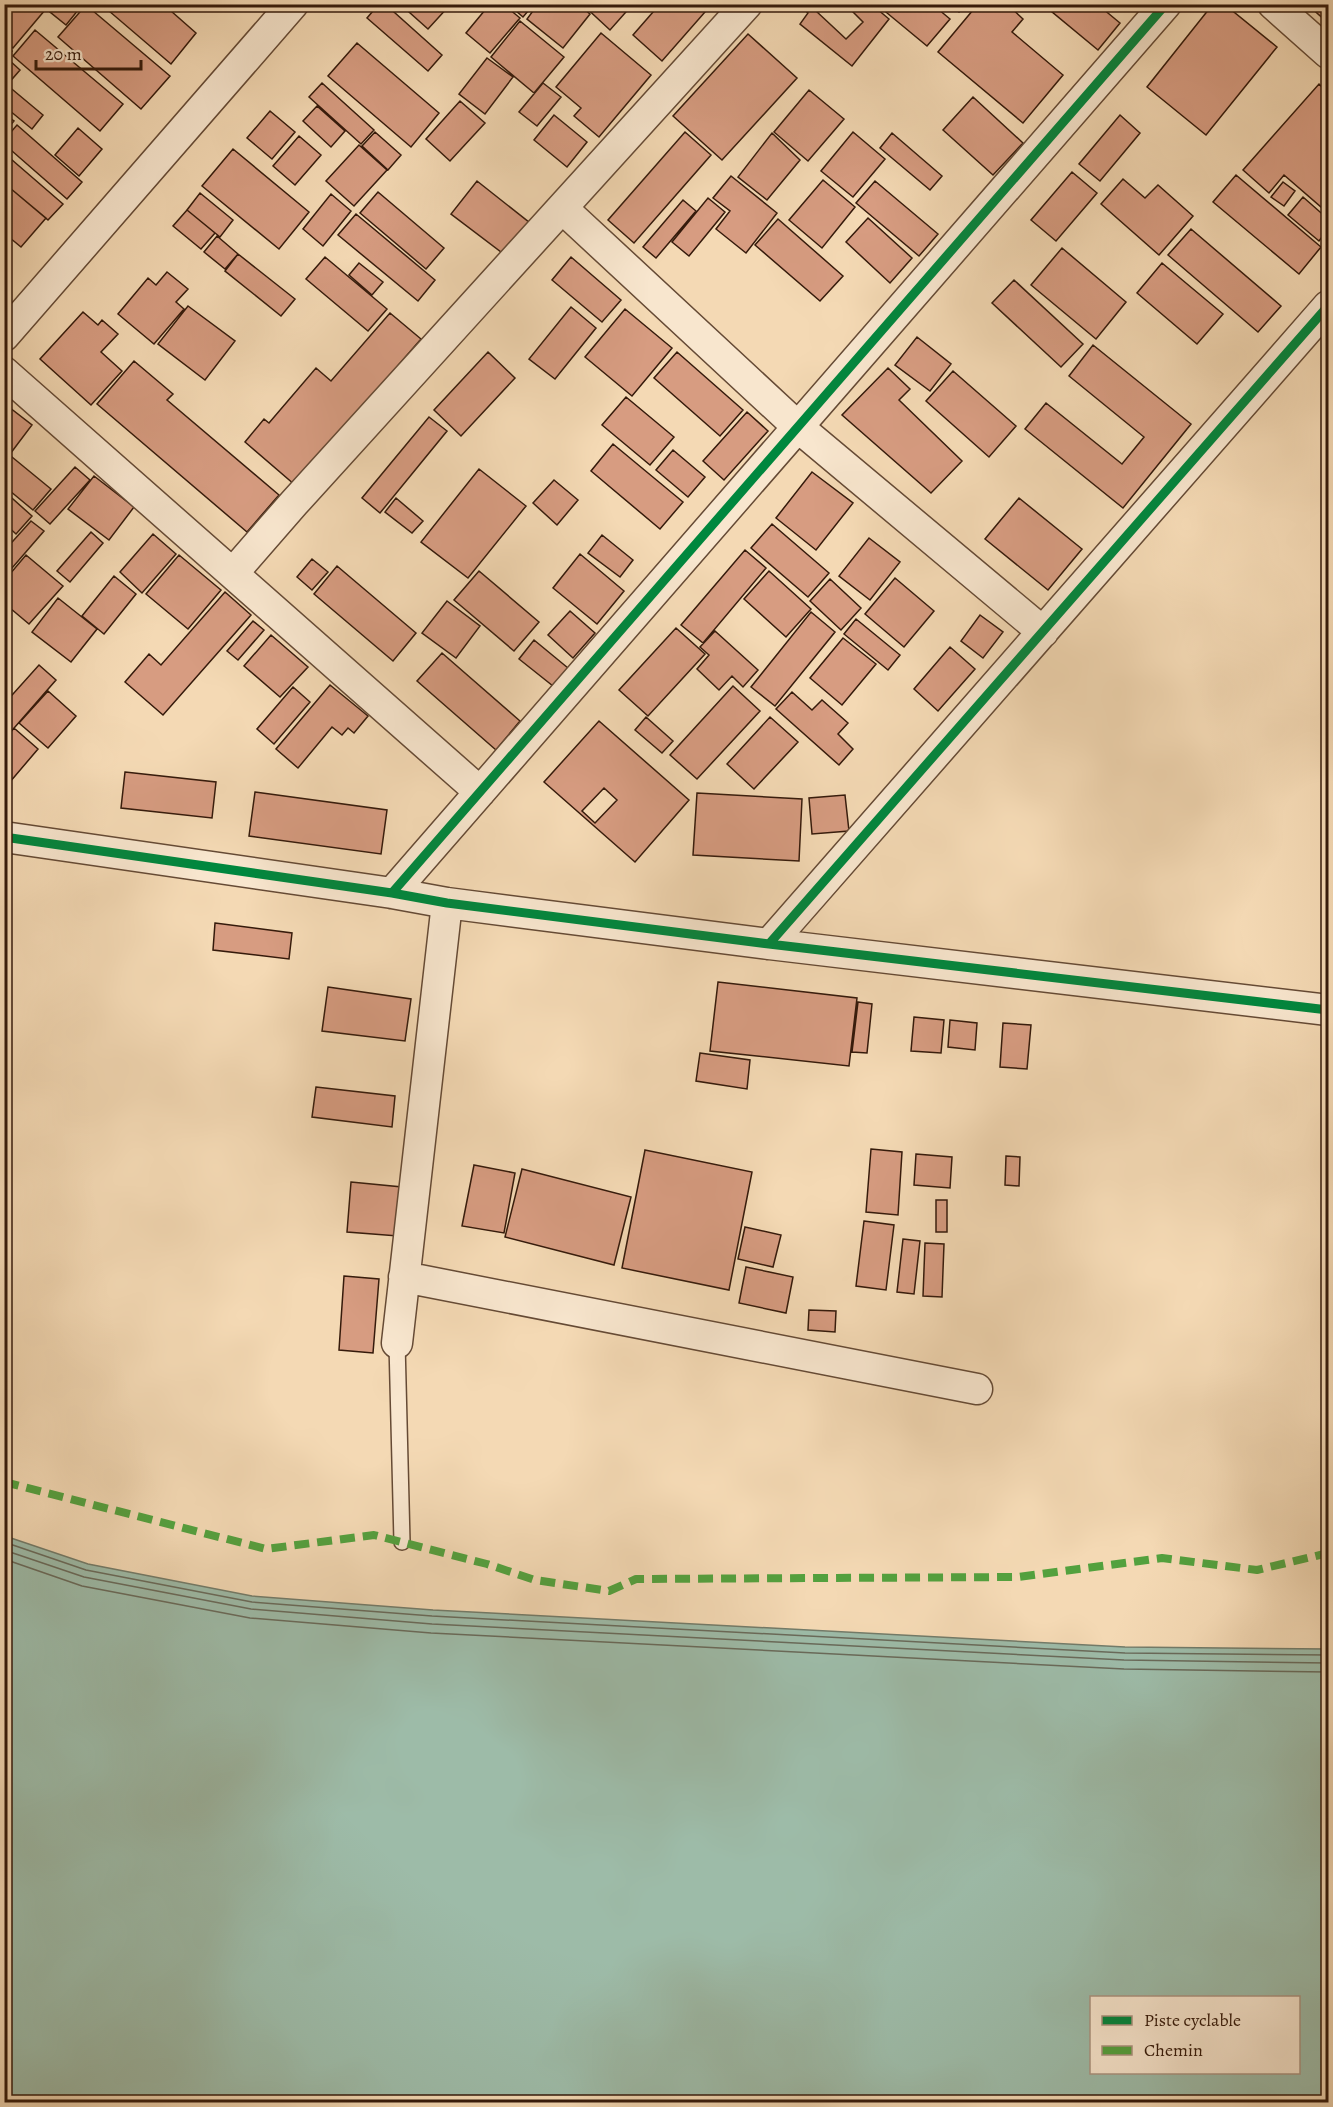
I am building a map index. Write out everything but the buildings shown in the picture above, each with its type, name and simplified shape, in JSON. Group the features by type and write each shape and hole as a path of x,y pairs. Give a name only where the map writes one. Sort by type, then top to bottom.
{"street":[{"path":"4,336 293,4"},
{"path":"232,573 747,4"},
{"path":"392,893 1166,4"},
{"path":"1273,4 1329,53"},
{"path":"562,208 798,427 1043,632"},
{"path":"769,944 1329,306"},
{"path":"4,372 480,792"},
{"path":"4,837 447,903 769,944 1329,1010"},
{"path":"396,1343 447,903"},
{"path":"404,1277 977,1389"}],"lane":[{"path":"396,1343 402,1542"}],"water":[{"path":"5,1536 88,1564 252,1596 433,1610 1125,1647 1328,1649 1328,2102 5,2102"}],"marked path":[{"path":"4,1482 266,1549 374,1535 487,1564 535,1580 609,1591 636,1579 1018,1577 1162,1558 1257,1570 1328,1553"}],"cycle path":[{"path":"392,893 1166,4"},
{"path":"769,944 1328,306"},
{"path":"4,837 447,903 769,944 1328,1010"}]}
